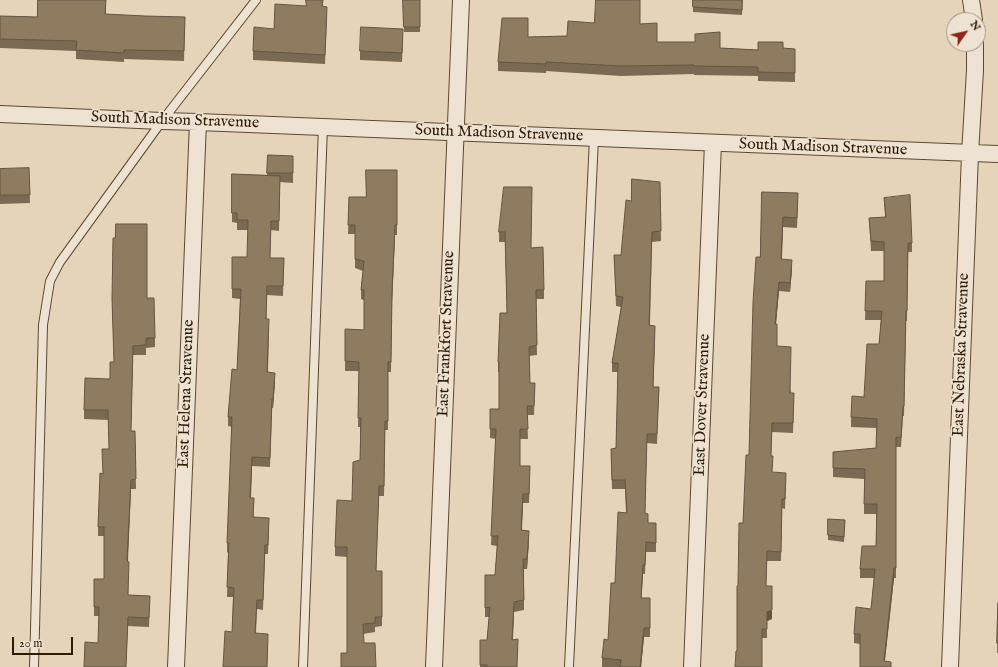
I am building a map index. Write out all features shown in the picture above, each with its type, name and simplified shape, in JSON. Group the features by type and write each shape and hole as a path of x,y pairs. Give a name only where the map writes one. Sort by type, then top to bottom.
{"street":[{"name":"East Frankfort Stravenue","path":"434,667 461,0"},
{"path":"971,0 973,12"},
{"name":"East Nebraska Stravenue","path":"950,667 975,52"},
{"name":"South Madison Stravenue","path":"0,114 998,154"},
{"name":"East Helena Stravenue","path":"176,667 198,122"},
{"name":"East Dover Stravenue","path":"692,667 713,143"}],"lane":[{"path":"34,667 44,325 50,281 60,262 162,121 256,0"},
{"path":"303,667 323,126"},
{"path":"569,667 594,138"}],"building":[{"path":"38,0 106,0 105,14 185,17 184,51 124,50 124,53 76,50 77,41 0,39 0,16 37,17"},
{"path":"306,0 323,0 322,6 327,7 325,55 253,51 254,27 274,29 275,4 306,6"},
{"path":"403,0 420,0 420,27 404,27"},
{"path":"596,0 640,0 640,24 657,23 657,42 695,42 695,34 720,32 720,48 758,50 758,42 783,42 783,48 795,49 795,73 758,72 758,67 694,65 621,66 546,62 546,64 498,62 502,18 528,18 528,37 567,36 568,21 594,23"},
{"path":"693,0 742,0 742,10 693,7"},
{"path":"361,27 403,29 402,53 360,51"},
{"path":"268,155 293,156 293,173 267,173"},
{"path":"29,168 30,195 0,195 0,169"},
{"path":"366,170 397,170 397,225 395,225 392,293 391,362 388,362 388,421 385,421 384,486 379,486 376,571 382,571 382,617 375,617 375,623 363,624 364,643 375,643 376,667 341,667 341,653 347,653 347,547 335,547 337,500 352,501 353,462 360,460 361,418 358,418 359,362 345,361 345,329 364,330 364,290 361,290 364,261 355,259 355,225 348,225 349,197 366,197"},
{"path":"232,174 280,176 279,221 271,221 270,258 284,258 283,286 267,286 266,319 269,319 267,372 275,373 272,399 270,458 252,457 250,498 254,498 253,517 269,518 268,545 265,545 263,600 257,600 255,633 268,634 267,667 223,667 225,631 232,632 234,588 227,587 229,543 227,543 232,417 228,417 232,369 237,370 241,289 232,289 232,257 247,257 248,220 237,220 237,213 232,213"},
{"path":"632,179 660,182 661,231 652,232 649,325 655,326 653,387 659,387 657,434 647,434 645,513 648,514 648,523 656,523 656,543 646,542 645,565 643,565 641,598 650,598 650,628 644,628 640,667 620,667 621,660 602,658 604,639 608,640 611,583 615,583 618,512 627,513 625,480 612,480 611,449 616,448 618,363 612,363 623,297 616,296 614,255 621,255 626,200 631,201"},
{"path":"504,187 532,187 531,248 543,247 544,290 536,290 537,345 529,347 530,383 535,383 534,406 527,406 528,429 520,429 520,466 530,466 529,494 523,494 521,530 529,531 527,559 523,559 524,600 514,602 512,640 518,639 517,667 487,667 487,665 480,665 480,640 487,640 490,607 485,608 485,575 495,575 498,536 491,536 496,429 490,429 490,409 499,409 498,362 500,313 507,313 505,232 499,232"},
{"path":"762,192 798,193 797,218 783,217 781,259 792,260 790,283 779,282 775,324 777,324 777,346 791,347 790,393 794,393 793,423 772,423 772,472 786,473 785,499 782,499 781,552 767,551 766,586 772,586 772,610 767,612 767,629 762,629 762,667 735,667 737,651 739,523 743,523 746,455 749,455 753,302 756,257 760,257"},
{"path":"910,195 912,243 908,243 904,406 901,438 896,437 896,568 894,568 884,661 891,662 891,667 860,667 860,634 854,634 856,607 871,609 875,569 860,569 862,546 876,546 877,504 864,504 865,469 833,468 833,452 876,448 877,419 851,417 852,396 864,397 867,344 879,344 882,311 865,311 866,281 884,281 884,242 871,241 869,218 886,217 884,198"},
{"path":"116,224 147,224 147,298 154,298 155,338 146,338 146,345 133,346 131,431 135,431 136,479 131,480 127,561 129,562 128,595 150,596 149,618 128,617 126,667 84,667 85,642 98,643 99,607 94,607 94,579 104,579 104,527 98,527 100,473 103,474 102,449 109,449 108,410 84,410 85,378 110,379 110,362 114,362 112,299 113,238 115,238"},
{"path":"828,519 845,520 844,537 828,535"},
{"path":"998,603 998,643 997,643"}]}
